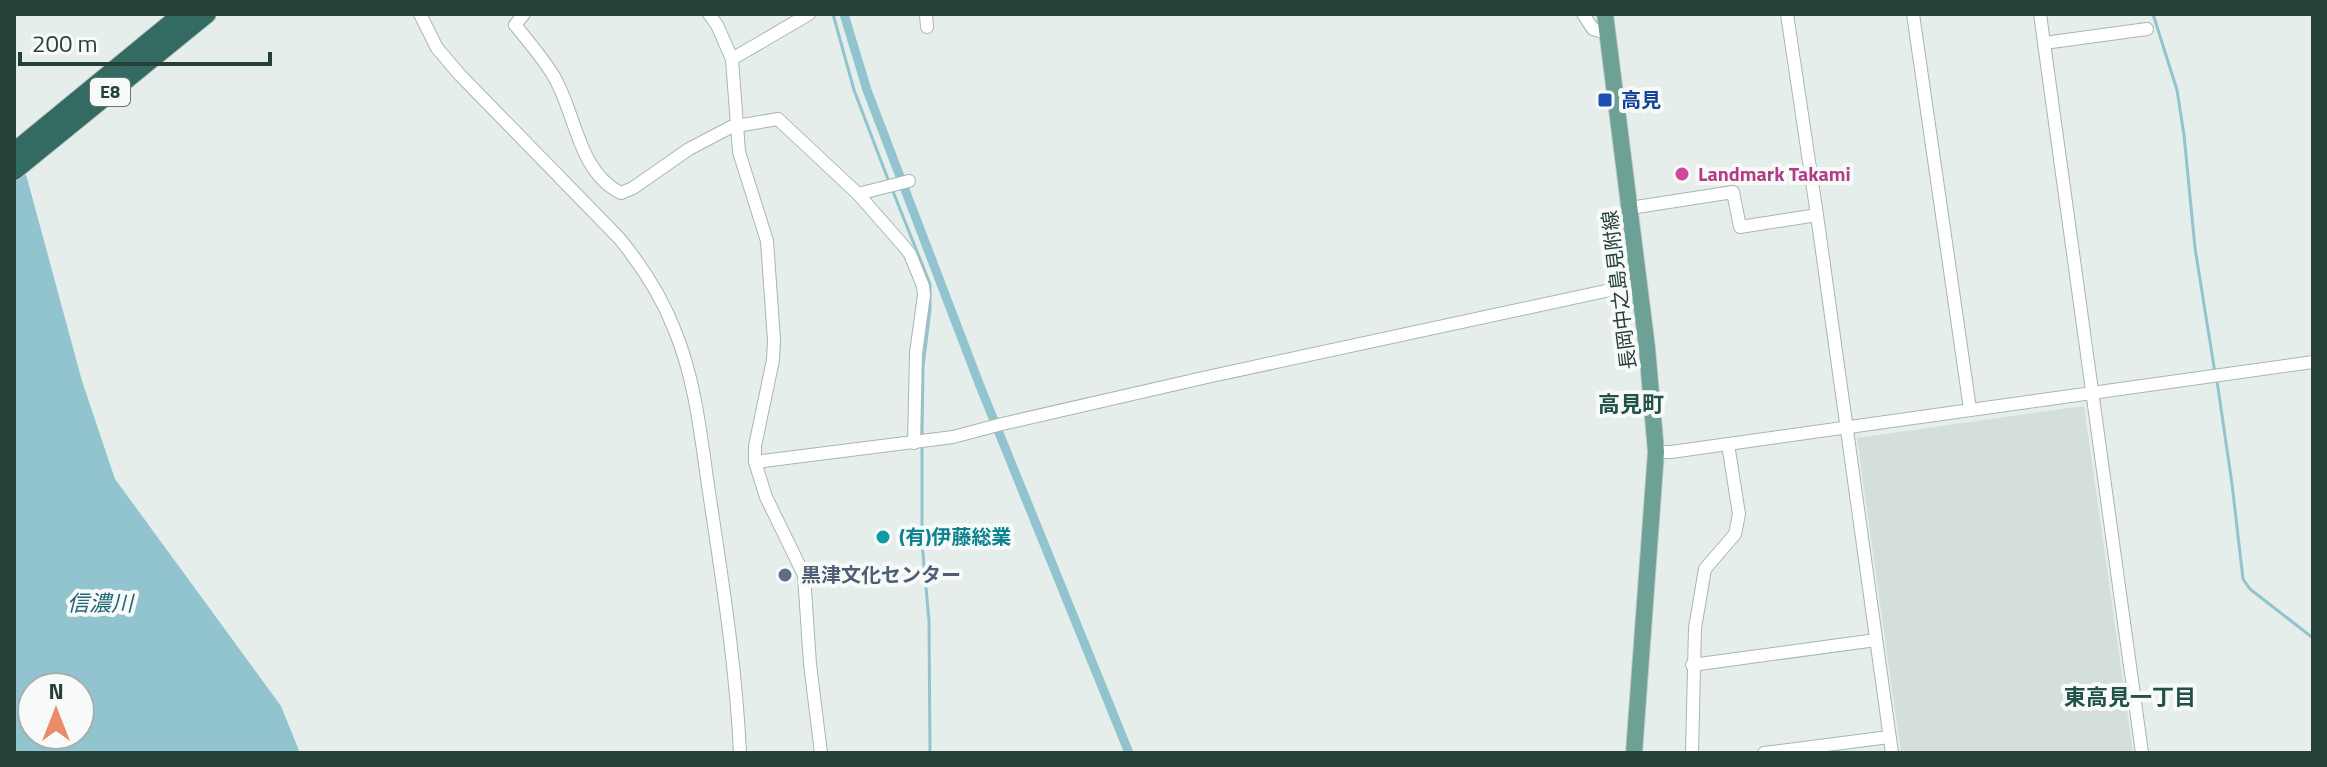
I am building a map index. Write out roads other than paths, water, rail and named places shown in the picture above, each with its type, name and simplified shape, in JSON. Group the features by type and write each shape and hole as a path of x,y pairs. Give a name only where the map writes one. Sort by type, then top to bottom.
{"highway":[{"name":"E8","path":"14,152 182,14"},
{"name":"E8","path":"14,171 207,14"}],"main road":[{"name":"長岡中之島見附線","path":"1605,14 1656,452 1634,753"}],"street":[{"path":"420,14 437,48 460,75 632,254 660,297 675,330 688,369 708,489 734,670 740,753"},
{"path":"524,14 515,25 554,76 588,159 615,190 621,193 633,188 689,149 737,125 778,119 858,194 910,254 923,286 916,353 914,443"},
{"path":"709,14 732,59 741,160 767,241 773,360 755,446 755,462 766,497 804,575 810,664 821,753"},
{"path":"732,59 809,14"},
{"path":"1583,14 1593,29 1607,33"},
{"path":"1787,14 1892,753"},
{"path":"1913,14 1970,409"},
{"path":"2040,14 2142,753"},
{"path":"2044,43 2147,29"},
{"path":"858,194 909,181"},
{"path":"1630,208 1733,192 1740,227 1817,215"},
{"path":"755,462 953,437 1207,377 1638,284"},
{"path":"1656,452 2313,362"},
{"path":"1692,753 1692,665 1705,569 1735,534 1738,525 1728,444"},
{"path":"1692,665 1876,640"},
{"path":"1764,753 1889,737"}],"water":[{"name":"信濃川","path":"14,130 82,381 115,479 281,706 300,753 14,753"}],"waterway":[{"path":"833,14 854,90 889,182"},
{"path":"844,14 867,90 980,386 1129,753"},
{"path":"2153,14 2177,90 2195,248 2215,373"},
{"path":"892,189 930,284 923,366 922,437"},
{"path":"2217,381 2243,579 2250,589 2313,638"},
{"path":"922,445 922,543 929,621 930,753"}],"place":[{"name":"高見","path":"1605,100"},
{"name":"Landmark Takami","path":"1682,174"},
{"name":"(有)伊藤総業","path":"883,537"},
{"name":"黒津文化センター","path":"785,575"}],"district":[{"name":"高見町","path":"1631,404"},
{"name":"東高見一丁目","path":"2130,697"}]}
